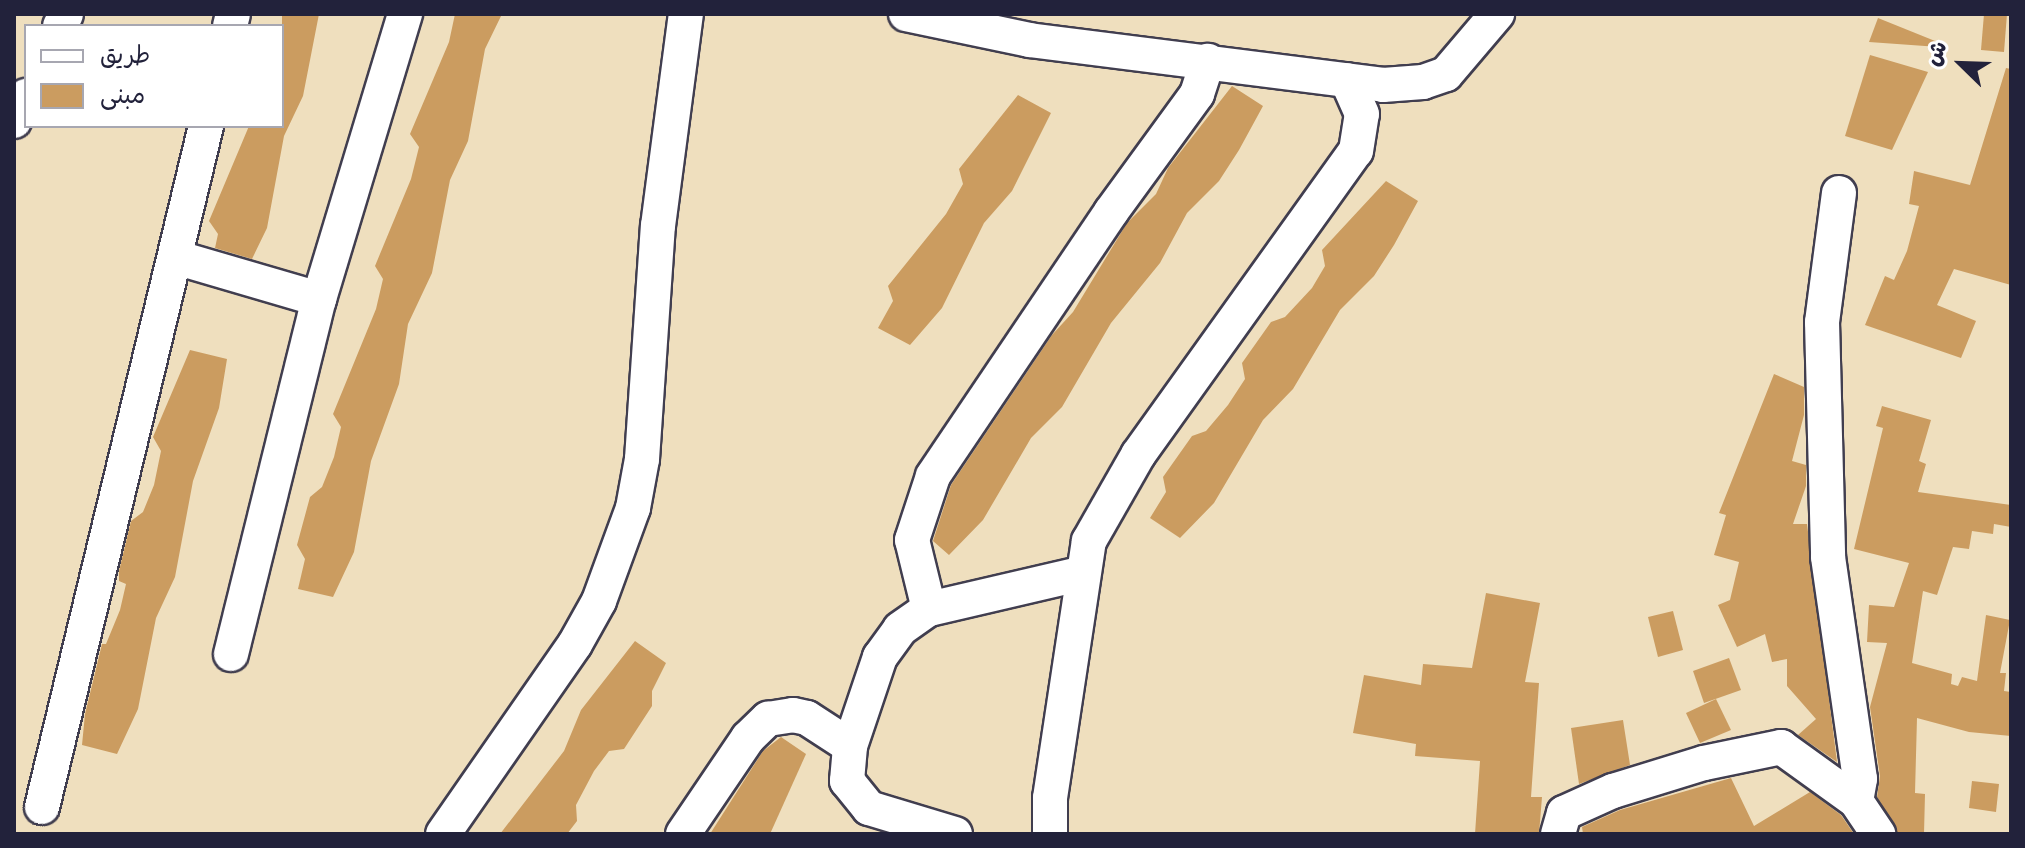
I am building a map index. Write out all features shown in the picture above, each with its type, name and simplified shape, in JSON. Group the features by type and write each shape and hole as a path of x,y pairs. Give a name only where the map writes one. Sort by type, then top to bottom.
{"street":[{"path":"231,654 319,299 405,14"},
{"path":"443,834 575,644 599,601 633,508 642,459 658,226 686,14"},
{"path":"906,14 1029,40 1347,80 1423,82 1446,74 1497,14"},
{"path":"929,609 912,540 933,476 1111,212 1197,94 1208,61"},
{"path":"1050,834 1080,574 1107,500 1356,151 1362,114 1347,80"},
{"path":"14,121 24,100"},
{"path":"42,807 206,128"},
{"path":"1839,193 1822,322 1828,557 1860,779 1856,801"},
{"path":"175,257 319,299"},
{"path":"955,834 869,808 855,797 847,781 850,746 880,657 900,629 929,609 1080,574"},
{"path":"683,834 748,738 768,719 793,715 807,718 850,746"},
{"path":"1558,834 1564,813 1613,791 1704,763 1781,747 1856,801 1878,834"}],"building":[{"path":"282,14 319,14 303,96 284,136 267,228 252,259 215,248 218,234 209,221 248,128 284,128"},
{"path":"455,14 502,14 485,49 468,141 450,180 432,273 408,324 399,384 371,461 354,552 333,597 298,589 305,559 297,545 310,497 322,487 334,457 341,427 333,414 376,309 383,279 375,266 411,179 419,147 410,134 449,42"},
{"path":"1984,14 2007,14 2004,52 1981,50"},
{"path":"1878,18 1940,43 1939,47 1869,42"},
{"path":"1870,55 1928,72 1892,150 1845,136"},
{"path":"2006,68 2011,69 2011,285 1954,269 1937,305 1976,321 1961,358 1865,325 1885,276 1894,280 1907,251 1919,206 1909,204 1914,171 1970,185"},
{"path":"1232,86 1263,106 1239,150 1219,181 1187,213 1160,263 1111,323 1062,407 1031,438 983,520 949,555 933,541 951,485 1052,335 1073,312 1127,223 1156,194 1168,168"},
{"path":"1018,95 1051,113 1012,191 984,223 942,308 910,345 878,328 893,301 888,286 946,214 963,184 959,169"},
{"path":"1386,181 1418,201 1394,245 1374,276 1340,310 1293,389 1263,420 1214,503 1180,538 1150,518 1166,492 1163,477 1192,436 1206,431 1228,405 1245,379 1242,363 1271,322 1285,317 1312,288 1325,266 1322,250"},
{"path":"190,350 227,359 219,408 193,481 175,577 156,618 138,709 117,754 82,745 85,714 102,644 106,644 120,610 126,584 119,581 119,571 131,521 143,512 154,485 161,451 153,437"},
{"path":"1774,374 1804,387 1804,415 1792,461 1806,465 1806,486 1793,524 1807,524 1837,762 1798,735 1816,719 1787,686 1787,659 1772,662 1765,634 1737,647 1718,605 1730,600 1739,562 1714,555 1726,515 1719,513"},
{"path":"1882,406 1931,420 1919,461 1926,464 1918,492 2011,505 2011,527 1994,524 1993,534 1972,531 1969,549 1953,547 1937,595 1923,591 1912,663 1952,674 1951,684 1958,686 1962,677 1977,681 1986,615 2010,620 2000,673 2006,673 2004,691 2011,692 2011,736 1969,732 1917,718 1915,793 1925,794 1924,834 1898,834 1877,797 1880,776 1870,707 1887,643 1867,642 1869,605 1894,607 1909,563 1854,549 1883,428 1876,426"},
{"path":"1486,593 1540,603 1525,682 1539,683 1531,797 1542,797 1539,834 1475,834 1480,761 1415,756 1416,744 1353,733 1364,675 1421,685 1423,664 1472,668"},
{"path":"1673,611 1683,650 1658,657 1648,617"},
{"path":"635,641 666,663 652,691 652,706 624,749 609,751 594,771 576,805 577,821 567,834 500,834 564,751 581,710"},
{"path":"1729,658 1741,690 1704,703 1693,671"},
{"path":"1716,699 1731,730 1700,743 1686,713"},
{"path":"1623,720 1630,765 1579,784 1571,728"},
{"path":"781,737 806,754 770,834 710,834 763,751"},
{"path":"1731,778 1754,826 1810,792 1841,815 1854,834 1583,834 1582,827 1620,810"},
{"path":"1972,781 1999,784 1996,812 1969,808"}]}
